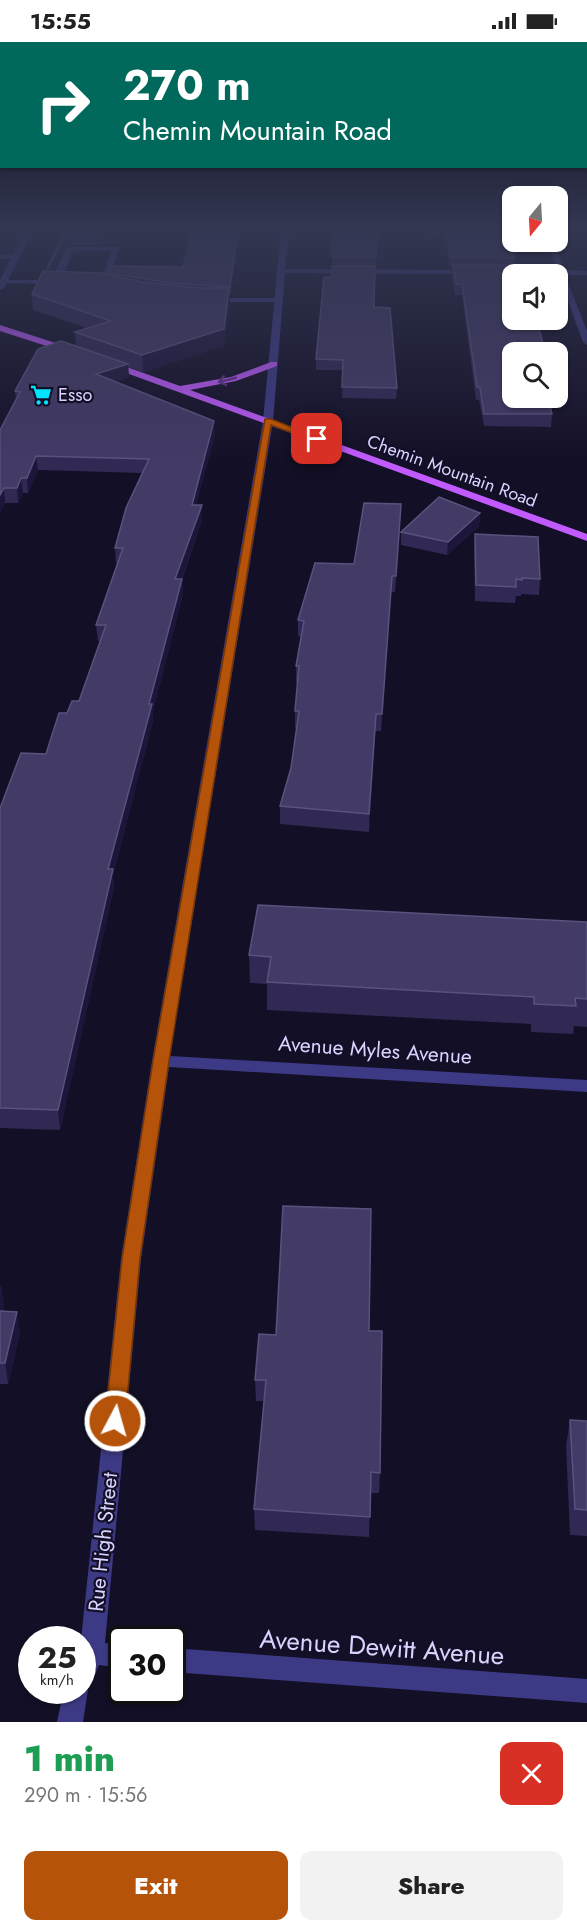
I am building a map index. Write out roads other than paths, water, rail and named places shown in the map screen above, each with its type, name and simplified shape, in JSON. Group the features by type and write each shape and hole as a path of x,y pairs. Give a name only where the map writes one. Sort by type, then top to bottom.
{"main road":[{"path":"0,328 83,355"},
{"name":"Chemin Mountain Road","path":"104,362 587,538"},
{"path":"179,389 233,380 274,364"}],"street":[{"name":"Rue High Street","path":"95,1626 131,1259 161,1061 268,421 278,308"},
{"path":"574,308 587,342"},
{"name":"Avenue Myles Avenue","path":"161,1061 587,1086"},
{"name":"Avenue Dewitt Avenue","path":"186,1661 587,1691"},
{"path":"70,1722 73,1704"}],"place":[{"name":"Esso","path":"41,395"}]}
